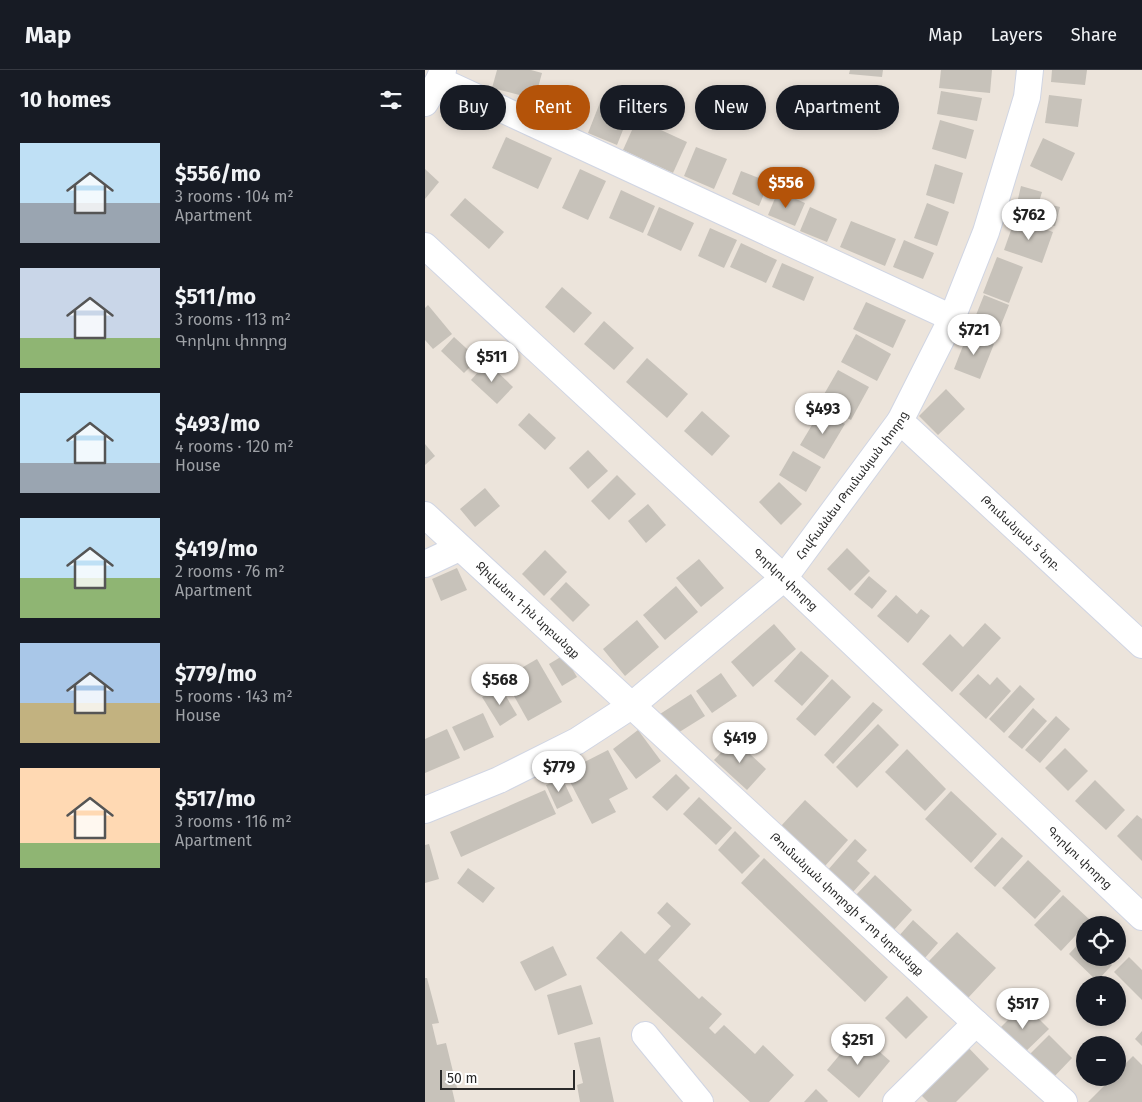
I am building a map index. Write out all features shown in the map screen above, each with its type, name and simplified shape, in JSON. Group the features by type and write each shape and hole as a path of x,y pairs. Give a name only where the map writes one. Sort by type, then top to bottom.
{"street":[{"name":"Հովհաննես Թումանյան փողոց","path":"425,810 499,780 568,746 631,706 784,578 900,421 953,318 986,232 1027,97 1030,70"},
{"path":"425,104 441,75 953,318"},
{"name":"Գորկու փողոց","path":"425,246 784,578 1142,918"},
{"name":"Թումանյան 5 նրբ.","path":"900,421 1142,645"},
{"name":"Ջիվանու 1-ին նրբանցք","path":"425,515 631,706"},
{"path":"425,564 459,548"},
{"name":"Թումանյան փողոցի 4-րդ նրբանցք","path":"631,706 1064,1102"},
{"path":"896,1102 976,1023"},
{"path":"645,1035 700,1102"}],"building":[{"path":"497,70 531,70 542,73 539,85 516,85 516,94 506,92 506,85 493,85"},
{"path":"850,70 883,70 882,77 849,74"},
{"path":"941,70 992,70 990,93 939,88"},
{"path":"1052,70 1087,70 1085,85 1051,82"},
{"path":"941,91 982,98 977,121 937,114"},
{"path":"1049,95 1082,99 1078,127 1045,123"},
{"path":"600,103 600,130 623,130 617,145 588,133"},
{"path":"940,120 974,130 966,159 932,149"},
{"path":"632,130 661,130 687,142 673,173 623,150"},
{"path":"506,137 552,158 538,189 492,168"},
{"path":"1043,138 1075,153 1062,181 1030,166"},
{"path":"696,147 727,159 714,189 684,176"},
{"path":"935,164 963,173 954,204 926,195"},
{"path":"425,169 439,182 425,199"},
{"path":"580,169 606,181 588,220 562,208"},
{"path":"741,171 769,182 759,206 732,194"},
{"path":"1021,186 1042,192 1039,202 1060,207 1055,226 1014,216"},
{"path":"621,190 655,206 643,233 609,218"},
{"path":"778,191 805,203 795,226 768,215"},
{"path":"465,198 504,232 489,249 450,215"},
{"path":"927,203 949,212 937,246 914,238"},
{"path":"659,207 694,223 681,251 647,235"},
{"path":"810,207 837,219 827,242 800,231"},
{"path":"1015,219 1053,232 1042,263 1004,250"},
{"path":"851,221 896,239 885,266 840,247"},
{"path":"710,228 737,240 724,268 698,256"},
{"path":"904,240 934,253 923,279 893,267"},
{"path":"741,243 777,260 766,283 730,267"},
{"path":"997,257 1023,267 1009,303 983,293"},
{"path":"782,263 814,277 804,301 772,287"},
{"path":"562,287 592,313 574,333 545,307"},
{"path":"984,295 1009,305 995,340 970,330"},
{"path":"866,302 906,320 893,348 853,329"},
{"path":"428,305 452,334 433,349 425,340 425,308"},
{"path":"604,321 634,348 614,370 584,344"},
{"path":"968,333 994,344 980,379 954,369"},
{"path":"856,334 891,354 877,381 841,362"},
{"path":"454,337 478,359 464,373 441,351"},
{"path":"647,358 688,394 667,418 626,382"},
{"path":"487,362 513,387 497,404 471,380"},
{"path":"838,370 869,387 851,420 819,403"},
{"path":"946,389 965,409 938,435 919,416"},
{"path":"821,410 845,424 824,459 800,445"},
{"path":"702,411 730,436 712,456 684,431"},
{"path":"529,413 556,438 545,450 518,425"},
{"path":"425,444 435,456 425,465"},
{"path":"588,450 608,471 588,489 569,468"},
{"path":"793,451 821,467 806,492 779,475"},
{"path":"617,475 636,494 609,520 591,501"},
{"path":"779,482 802,504 781,525 759,502"},
{"path":"485,488 500,506 475,527 460,509"},
{"path":"648,504 666,525 646,543 628,521"},
{"path":"847,548 870,571 850,591 827,569"},
{"path":"545,550 567,572 544,596 522,574"},
{"path":"699,559 724,588 701,607 676,578"},
{"path":"457,568 467,590 441,601 432,579"},
{"path":"869,576 887,591 872,609 854,594"},
{"path":"566,582 590,605 573,622 550,599"},
{"path":"676,586 698,612 665,640 643,615"},
{"path":"896,595 917,614 921,609 930,616 908,643 877,616"},
{"path":"637,620 659,647 625,676 603,649"},
{"path":"985,623 1001,638 952,692 922,664 950,634 963,647"},
{"path":"774,624 796,649 753,687 731,662"},
{"path":"801,651 829,676 802,706 774,681"},
{"path":"564,655 577,677 562,686 549,664"},
{"path":"537,659 562,702 528,721 504,678"},
{"path":"721,673 737,696 712,713 696,691"},
{"path":"978,674 990,685 997,677 1011,691 986,719 959,694"},
{"path":"832,679 851,697 815,736 796,719"},
{"path":"1020,685 1035,699 1004,733 989,719"},
{"path":"500,686 517,715 500,726 482,697"},
{"path":"691,694 705,716 673,736 660,714"},
{"path":"873,702 883,710 833,764 824,755"},
{"path":"1033,708 1047,721 1022,749 1008,737"},
{"path":"483,713 494,737 464,751 452,727"},
{"path":"1056,716 1070,729 1040,763 1025,750"},
{"path":"878,724 899,745 857,788 836,767"},
{"path":"447,729 460,758 425,773 425,739"},
{"path":"638,730 661,761 636,779 613,749"},
{"path":"734,739 766,769 747,790 714,760"},
{"path":"1065,748 1088,771 1068,791 1045,768"},
{"path":"907,749 946,789 925,811 885,772"},
{"path":"608,750 628,789 609,799 616,812 592,824 565,772"},
{"path":"676,774 690,788 667,811 652,797"},
{"path":"562,778 573,801 557,809 546,785"},
{"path":"1095,780 1125,810 1106,830 1075,801"},
{"path":"545,790 556,814 461,857 450,832"},
{"path":"951,791 997,834 971,863 925,819"},
{"path":"699,797 732,828 716,845 683,814"},
{"path":"805,800 848,840 825,866 781,826"},
{"path":"1137,815 1142,819 1142,861 1117,836"},
{"path":"735,831 760,856 742,874 718,850"},
{"path":"1002,837 1023,856 995,887 974,868"},
{"path":"855,839 867,850 857,861 870,873 852,893 827,871"},
{"path":"429,844 439,879 425,883 425,845"},
{"path":"764,858 888,977 865,1002 741,883"},
{"path":"1028,860 1061,891 1035,919 1002,888"},
{"path":"468,868 495,888 483,903 457,883"},
{"path":"875,875 912,910 893,931 855,896"},
{"path":"1063,895 1086,916 1076,916 1076,935 1061,951 1034,925"},
{"path":"667,902 691,924 658,960 699,999 702,996 722,1014 709,1028 715,1034 724,1025 755,1054 763,1045 794,1075 769,1102 750,1102 596,958 621,931 645,954 671,926 657,913"},
{"path":"913,920 938,943 924,959 898,937"},
{"path":"957,932 996,968 967,999 928,962"},
{"path":"553,946 567,975 535,991 520,962"},
{"path":"1076,947 1076,961 1069,954"},
{"path":"1129,957 1142,970 1142,1000 1126,984 1126,976 1118,976 1114,972 1120,966 1126,966 1126,960"},
{"path":"1081,966 1111,966 1102,976 1092,976"},
{"path":"425,978 427,978 439,1023 432,1024 437,1045 446,1043 457,1088 452,1089 455,1102 425,1102"},
{"path":"581,985 593,1024 558,1035 547,995"},
{"path":"907,996 928,1017 906,1039 885,1018"},
{"path":"1024,1004 1049,1029 1021,1056 997,1031"},
{"path":"1142,1031 1142,1046 1135,1039"},
{"path":"858,1033 890,1061 859,1098 827,1070"},
{"path":"1049,1035 1072,1058 1052,1079 1028,1056"},
{"path":"600,1037 614,1102 580,1102 577,1085 583,1083 574,1043"},
{"path":"962,1041 989,1069 956,1102 928,1102 914,1088"},
{"path":"1133,1056 1142,1065 1142,1102 1088,1102 1104,1086 1126,1086 1126,1063"},
{"path":"816,1089 828,1101 804,1102"}]}
